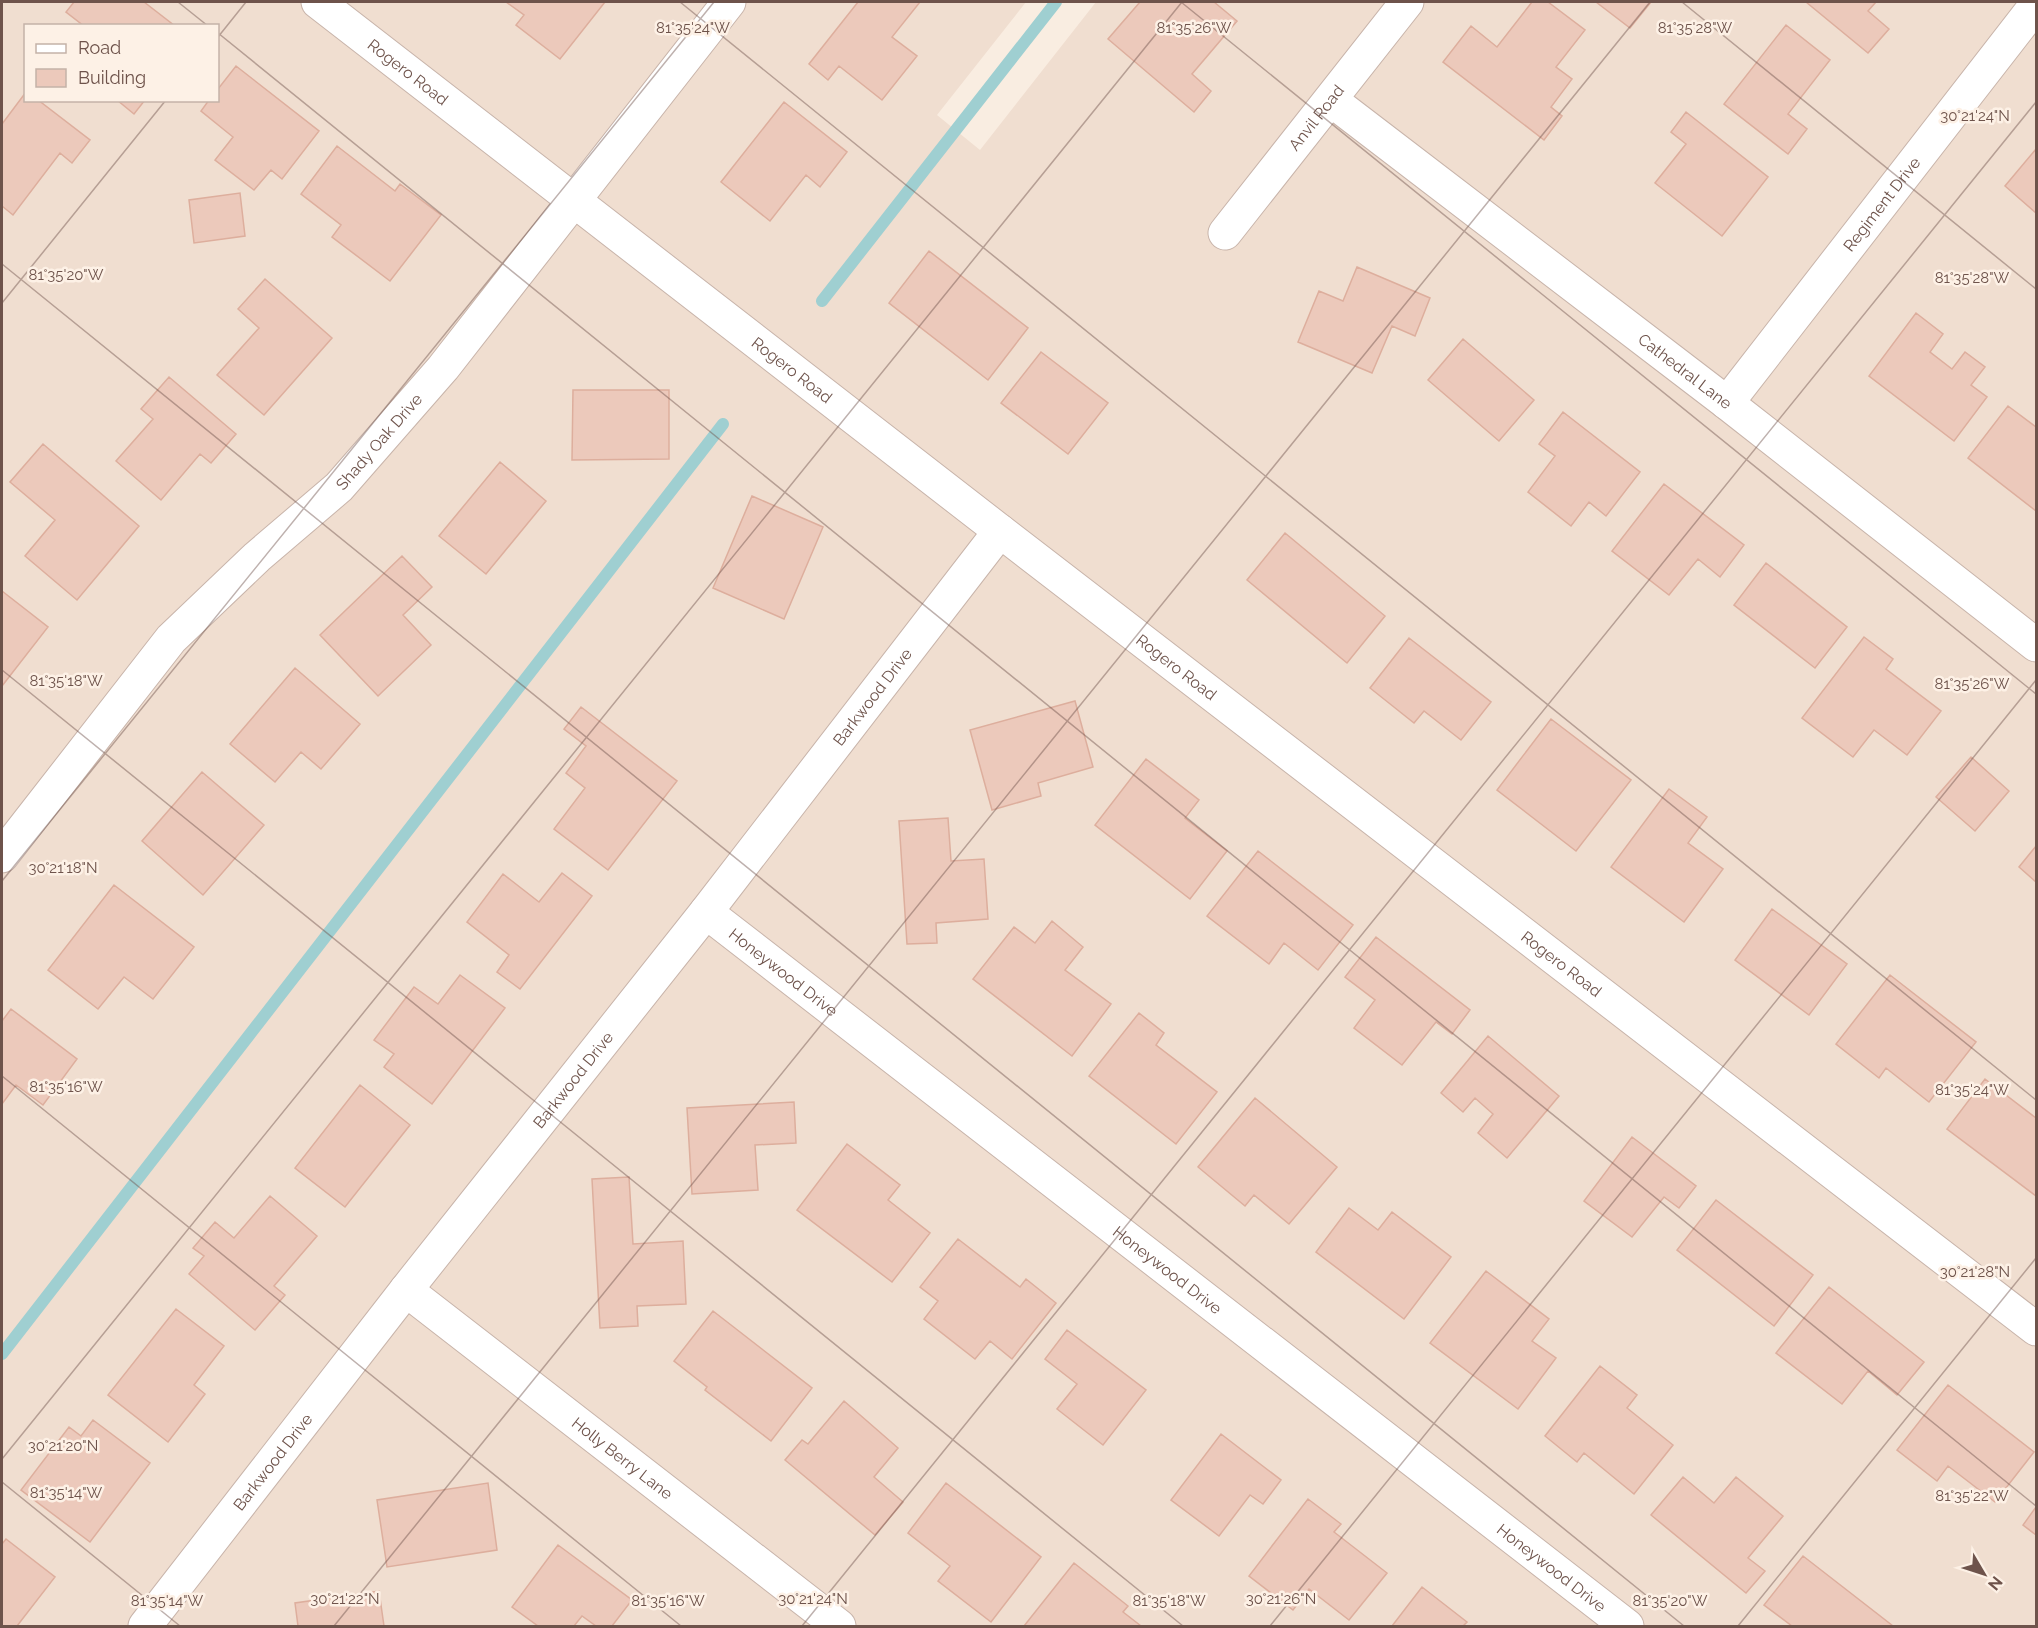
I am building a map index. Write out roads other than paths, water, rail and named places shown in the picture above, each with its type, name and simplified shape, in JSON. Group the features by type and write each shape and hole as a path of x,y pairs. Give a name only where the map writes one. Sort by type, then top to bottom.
{"street":[{"name":"Rogero Road","path":"318,2 1000,531 2037,1329"},
{"name":"Shady Oak Drive","path":"2,856 171,639 257,557 339,487 443,368 729,2"},
{"name":"Anvil Road","path":"1225,233 1407,2"},
{"name":"Regiment Drive","path":"1727,403 2034,12"},
{"name":"Cathedral Lane","path":"1331,100 1727,403 2037,645"},
{"name":"Barkwood Drive","path":"145,1626 406,1290 706,912 1000,531"},
{"name":"Honeywood Drive","path":"706,912 1627,1626"},
{"name":"Holly Berry Lane","path":"406,1290 839,1626"}],"waterway":[{"path":"822,301 1056,2"},
{"path":"2,1354 723,424"}]}
